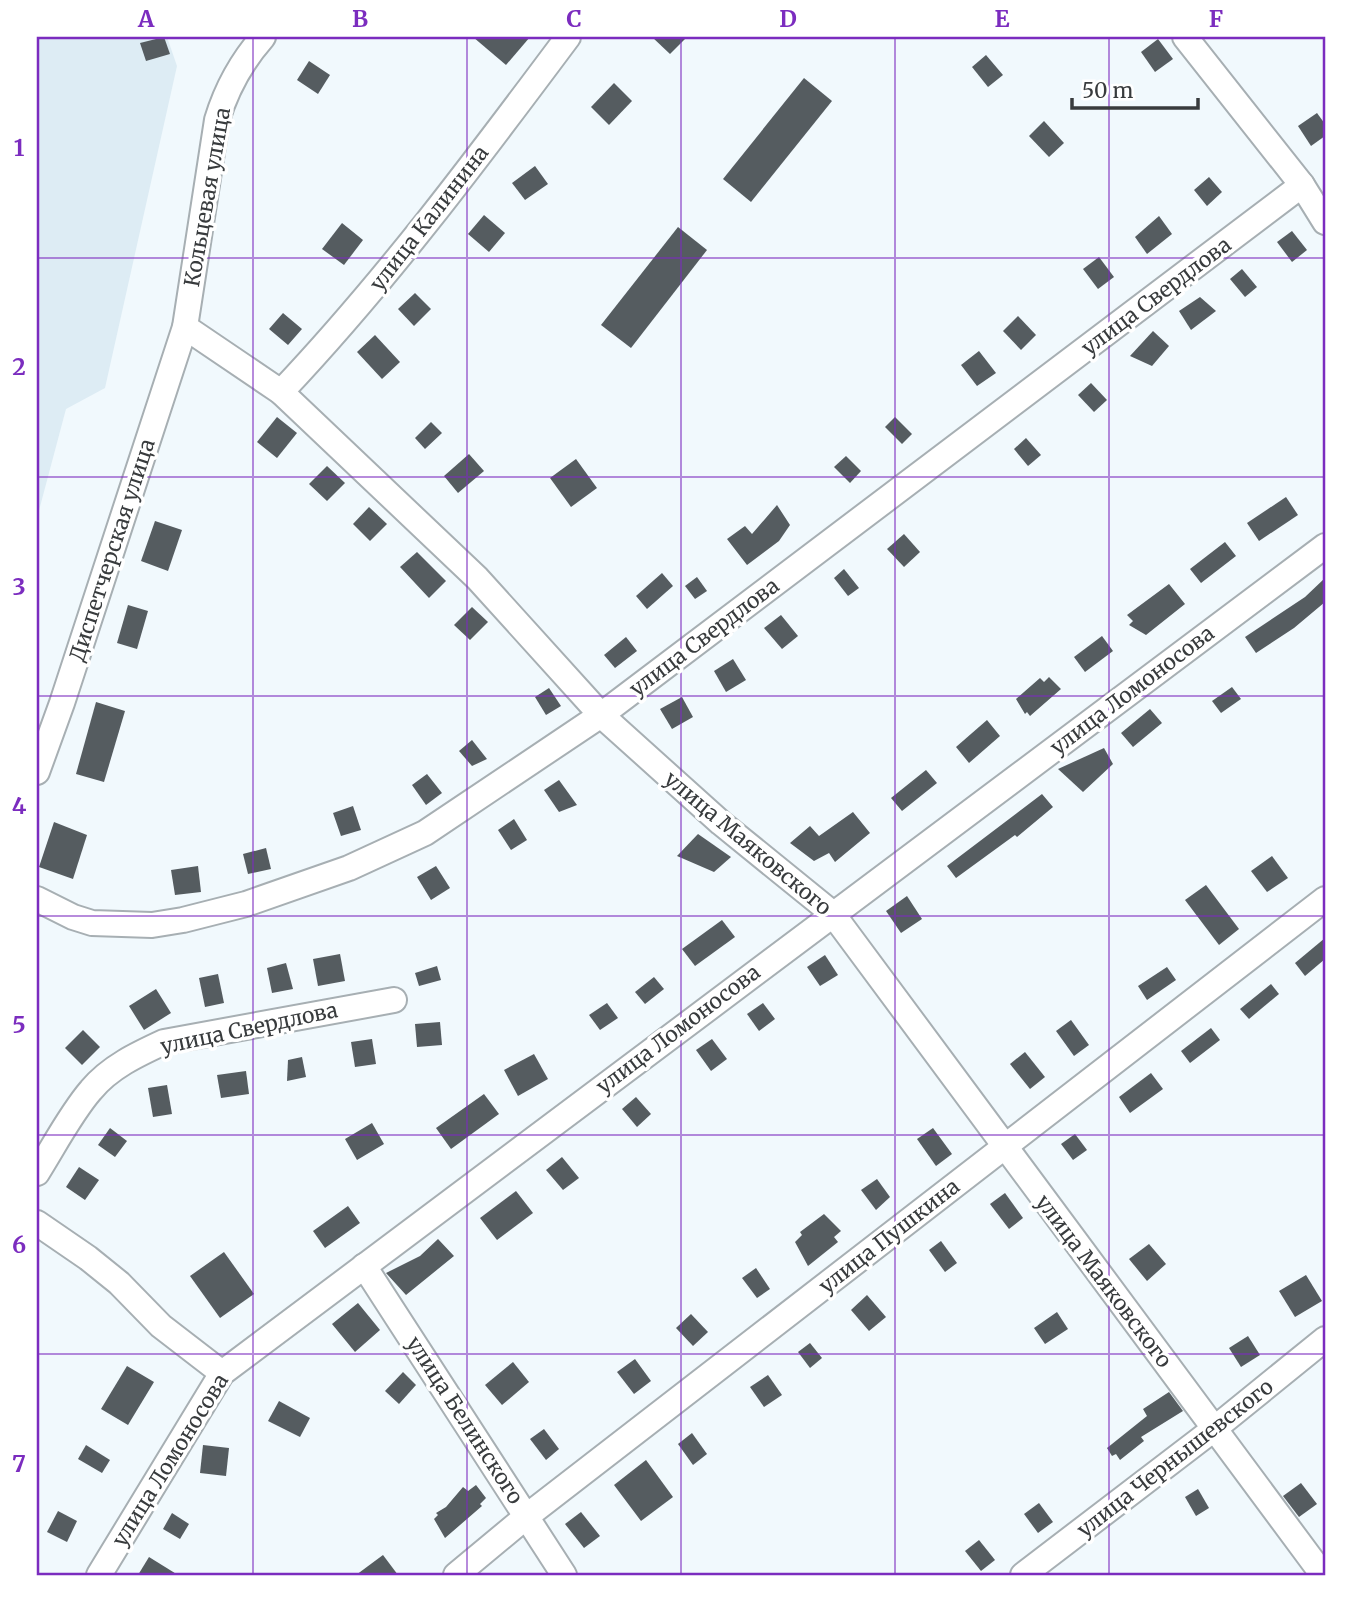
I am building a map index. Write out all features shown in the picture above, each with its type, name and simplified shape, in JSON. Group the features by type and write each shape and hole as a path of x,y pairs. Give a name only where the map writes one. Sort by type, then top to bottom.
{"street":[{"name":"Кольцевая улица","path":"185,327 218,120 225,94 240,65 263,37"},
{"name":"улица Калинина","path":"281,392 325,346 419,234 568,37"},
{"path":"1185,37 1303,185 1325,222"},
{"name":"улица Свердлова","path":"37,899 92,923 152,925 183,920 246,904 349,868 425,833 601,715 1303,185"},
{"name":"улица Маяковского","path":"185,327 281,392 477,578 601,715 721,823 832,913 1323,1575"},
{"name":"Диспетчерская улица","path":"37,772 185,327"},
{"name":"улица Ломоносова","path":"99,1575 222,1373 832,913 1325,546"},
{"name":"улица Пушкина","path":"456,1575 527,1516 1325,900"},
{"name":"улица Свердлова","path":"37,1173 91,1090 136,1055 164,1042 394,1000"},
{"path":"37,1223 99,1266 161,1326 222,1373"},
{"name":"улица Белинского","path":"365,1266 564,1575"},
{"name":"улица Чернышевского","path":"1023,1575 1214,1429 1325,1339"}],"shaded area":[{"path":"37,37 167,37 177,66 105,388 66,409 37,518"}],"building":[{"path":"164,37 170,54 146,61 140,43"},
{"path":"473,37 530,37 506,65"},
{"path":"652,37 687,37 670,54"},
{"path":"1158,39 1173,59 1155,72 1141,52"},
{"path":"986,55 1003,75 988,87 972,67"},
{"path":"309,61 330,75 318,94 297,80"},
{"path":"804,78 832,101 751,202 723,179"},
{"path":"614,83 632,101 609,125 591,107"},
{"path":"1317,113 1325,124 1325,136 1311,146 1298,126"},
{"path":"1044,121 1064,143 1049,157 1029,136"},
{"path":"535,166 548,184 525,200 512,183"},
{"path":"1209,177 1222,192 1207,206 1194,190"},
{"path":"484,215 505,233 489,252 468,234"},
{"path":"1159,216 1172,234 1147,254 1135,237"},
{"path":"342,223 363,240 344,265 322,249"},
{"path":"678,227 707,250 631,348 601,325"},
{"path":"1292,231 1307,250 1292,262 1277,242"},
{"path":"1099,257 1114,277 1098,289 1083,269"},
{"path":"1242,269 1257,287 1245,297 1230,279"},
{"path":"415,293 431,309 414,326 398,309"},
{"path":"1200,297 1216,311 1191,330 1179,311"},
{"path":"283,313 302,329 288,345 269,329"},
{"path":"1018,316 1036,335 1021,350 1003,331"},
{"path":"1153,331 1169,346 1152,366 1130,356"},
{"path":"375,335 400,362 382,379 357,352"},
{"path":"979,351 996,373 977,386 961,365"},
{"path":"1091,383 1107,400 1094,412 1078,395"},
{"path":"277,417 297,433 277,458 257,442"},
{"path":"895,417 912,434 902,444 885,427"},
{"path":"431,422 442,433 425,449 415,438"},
{"path":"1026,438 1041,455 1028,466 1014,449"},
{"path":"469,454 484,471 458,493 444,476"},
{"path":"846,456 861,471 850,483 834,467"},
{"path":"576,459 597,488 571,507 550,478"},
{"path":"327,466 345,483 327,501 309,484"},
{"path":"1286,497 1298,515 1259,541 1247,523"},
{"path":"777,505 790,525 779,541 747,565 727,539 745,526 752,534"},
{"path":"369,507 387,524 370,541 353,524"},
{"path":"155,521 182,530 168,571 141,561"},
{"path":"904,534 920,552 904,567 887,549"},
{"path":"1225,542 1236,556 1201,583 1190,569"},
{"path":"417,552 446,581 429,598 400,567"},
{"path":"844,569 859,588 848,596 834,578"},
{"path":"662,573 673,586 647,609 636,596"},
{"path":"697,577 707,591 695,599 685,586"},
{"path":"1325,578 1325,602 1294,628 1256,653 1245,637 1305,597"},
{"path":"1169,584 1185,604 1146,635 1129,625 1133,621 1127,615"},
{"path":"128,605 148,611 137,649 117,643"},
{"path":"472,607 488,622 470,640 454,625"},
{"path":"781,615 798,636 782,649 764,628"},
{"path":"1102,636 1113,651 1085,672 1074,657"},
{"path":"626,637 637,651 615,668 604,655"},
{"path":"733,659 746,680 726,692 714,671"},
{"path":"1049,677 1061,689 1030,716 1027,712 1025,714 1016,699 1040,678 1044,682"},
{"path":"1232,687 1241,699 1221,713 1212,701"},
{"path":"549,688 561,706 546,715 535,697"},
{"path":"682,697 693,717 672,729 660,709"},
{"path":"96,702 125,711 104,782 76,774"},
{"path":"1150,709 1162,723 1133,747 1121,733"},
{"path":"987,720 1000,736 969,763 956,747"},
{"path":"472,740 487,759 472,766 459,751"},
{"path":"1104,748 1113,764 1083,792 1058,769"},
{"path":"926,770 937,783 902,811 891,798"},
{"path":"427,774 442,793 426,805 412,785"},
{"path":"559,780 577,805 559,812 544,790"},
{"path":"1042,794 1053,807 1017,837 1015,835 956,878 947,866"},
{"path":"353,806 361,830 341,836 333,813"},
{"path":"853,812 870,833 835,862 829,853 814,861 790,843 810,826 819,836"},
{"path":"514,819 527,840 511,850 498,830"},
{"path":"54,822 87,835 73,879 39,867"},
{"path":"698,834 731,857 714,872 677,856"},
{"path":"266,848 271,869 248,874 243,854"},
{"path":"1272,856 1288,878 1267,892 1251,871"},
{"path":"198,866 201,892 175,895 171,870"},
{"path":"436,866 450,888 431,900 417,877"},
{"path":"1206,885 1239,929 1219,945 1185,900"},
{"path":"907,896 922,919 901,933 886,911"},
{"path":"722,920 735,937 695,966 682,949"},
{"path":"1325,938 1325,959 1305,976 1295,963"},
{"path":"340,954 345,981 318,986 313,959"},
{"path":"825,955 838,975 820,986 807,967"},
{"path":"286,963 293,989 272,993 267,968"},
{"path":"437,966 441,980 419,986 415,973"},
{"path":"1167,967 1176,980 1147,1000 1138,986"},
{"path":"218,974 224,1003 205,1007 199,978"},
{"path":"654,977 664,989 645,1004 635,992"},
{"path":"1271,984 1279,994 1249,1019 1240,1009"},
{"path":"156,989 171,1013 144,1030 129,1006"},
{"path":"607,1003 618,1018 600,1030 589,1015"},
{"path":"763,1003 775,1019 759,1031 747,1014"},
{"path":"1071,1020 1089,1045 1074,1056 1056,1031"},
{"path":"440,1022 442,1045 417,1047 415,1024"},
{"path":"1211,1028 1220,1040 1190,1063 1181,1051"},
{"path":"83,1030 100,1047 82,1065 65,1048"},
{"path":"372,1039 376,1064 355,1067 351,1042"},
{"path":"712,1039 727,1059 711,1071 696,1050"},
{"path":"1025,1052 1045,1077 1030,1089 1010,1064"},
{"path":"534,1054 548,1079 518,1096 504,1070"},
{"path":"302,1057 306,1077 287,1081 288,1060"},
{"path":"246,1071 249,1094 221,1098 217,1075"},
{"path":"1151,1073 1163,1089 1130,1113 1119,1097"},
{"path":"167,1085 172,1114 153,1117 148,1088"},
{"path":"484,1094 499,1114 451,1149 436,1128"},
{"path":"636,1097 651,1114 637,1127 622,1109"},
{"path":"372,1123 384,1144 357,1160 345,1139"},
{"path":"110,1128 127,1141 115,1157 98,1145"},
{"path":"933,1128 952,1154 936,1166 917,1139"},
{"path":"1075,1134 1087,1150 1073,1160 1061,1144"},
{"path":"562,1157 579,1178 563,1190 546,1170"},
{"path":"79,1167 99,1180 85,1200 66,1187"},
{"path":"877,1179 890,1197 876,1210 861,1190"},
{"path":"516,1191 533,1213 497,1240 480,1218"},
{"path":"1005,1193 1023,1218 1009,1229 990,1204"},
{"path":"348,1206 360,1223 325,1248 313,1231"},
{"path":"824,1214 841,1231 834,1237 838,1242 808,1266 795,1242 802,1235 800,1232"},
{"path":"438,1239 454,1256 406,1295 386,1273 420,1256"},
{"path":"941,1241 957,1263 945,1272 929,1250"},
{"path":"1149,1244 1166,1264 1147,1281 1129,1259"},
{"path":"224,1252 254,1294 220,1318 190,1276"},
{"path":"756,1268 770,1289 757,1298 742,1278"},
{"path":"1306,1275 1322,1301 1295,1317 1279,1291"},
{"path":"867,1295 886,1317 869,1331 851,1310"},
{"path":"358,1303 380,1330 355,1352 332,1324"},
{"path":"1057,1312 1068,1329 1045,1344 1034,1328"},
{"path":"691,1314 708,1332 693,1346 676,1328"},
{"path":"1248,1336 1260,1355 1241,1367 1229,1348"},
{"path":"810,1343 822,1358 810,1368 798,1352"},
{"path":"635,1359 651,1381 634,1394 617,1372"},
{"path":"513,1362 529,1382 502,1405 485,1385"},
{"path":"127,1366 154,1382 128,1425 101,1409"},
{"path":"403,1372 416,1385 399,1404 385,1391"},
{"path":"768,1375 782,1395 764,1407 750,1387"},
{"path":"1169,1392 1183,1411 1141,1437 1144,1441 1120,1460 1116,1454 1112,1456 1107,1448 1147,1416 1143,1409"},
{"path":"279,1401 310,1418 300,1437 268,1421"},
{"path":"544,1429 559,1449 546,1460 530,1439"},
{"path":"692,1433 707,1454 693,1465 678,1444"},
{"path":"86,1445 110,1460 102,1473 78,1459"},
{"path":"203,1445 229,1448 226,1476 200,1473"},
{"path":"646,1460 673,1497 641,1521 614,1485"},
{"path":"1301,1483 1317,1504 1299,1517 1283,1496"},
{"path":"476,1485 486,1498 480,1504 482,1506 445,1538 434,1519 438,1515 436,1513 446,1507 463,1487 468,1491"},
{"path":"1198,1489 1209,1508 1196,1516 1185,1497"},
{"path":"1039,1503 1053,1522 1038,1533 1024,1514"},
{"path":"58,1511 77,1521 67,1542 47,1532"},
{"path":"581,1512 600,1536 584,1548 565,1524"},
{"path":"172,1513 189,1524 180,1539 163,1529"},
{"path":"979,1540 995,1560 981,1571 965,1551"},
{"path":"383,1555 398,1575 356,1575"},
{"path":"149,1557 178,1575 138,1575"}]}
